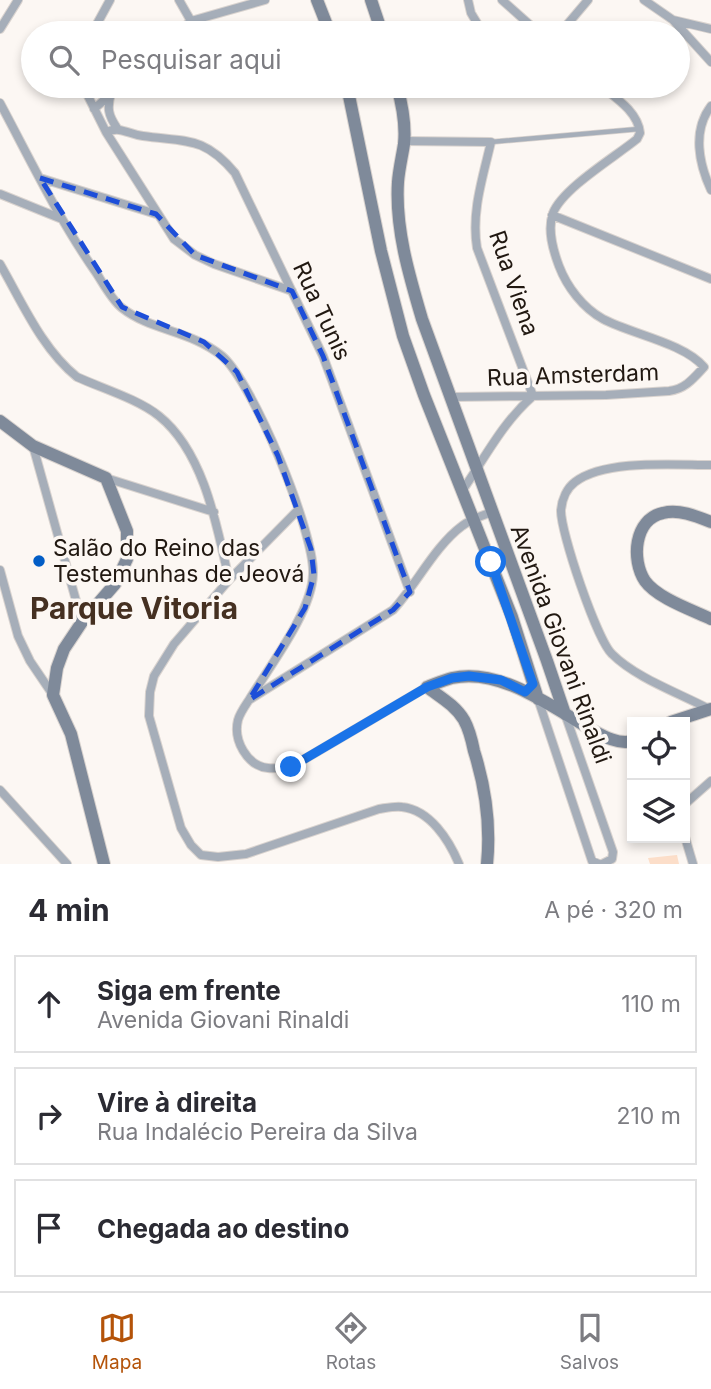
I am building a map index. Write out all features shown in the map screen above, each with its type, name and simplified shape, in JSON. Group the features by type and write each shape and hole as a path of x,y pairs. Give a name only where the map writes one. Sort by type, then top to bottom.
{"street":[{"path":"0,29 18,0"},
{"path":"99,21 110,0"},
{"path":"179,0 191,21 265,0"},
{"path":"317,0 325,21"},
{"path":"371,0 378,21"},
{"path":"468,0 476,21"},
{"path":"502,0 525,21"},
{"path":"570,21 588,0"},
{"path":"644,0 677,21"},
{"path":"690,24 711,29"},
{"path":"690,39 711,62"},
{"path":"89,98 106,132 174,239 195,255 214,264 292,291"},
{"path":"94,109 106,98"},
{"path":"106,132 117,128 109,116 110,98"},
{"name":"Avenida Giovani Rinaldi","path":"350,98 393,302 424,394 508,606 529,688 538,699 592,861 601,864 612,859 613,852 547,661 422,319 410,277 399,203 398,181 404,141 399,98"},
{"path":"614,98 629,111 640,129 637,139 572,190 552,215 711,279"},
{"path":"0,103 87,261 122,307 159,326 204,342 237,372 253,398 273,444 311,549 313,575 305,608 239,718 239,743 252,761 267,768 291,767 427,687 452,678 469,676 501,680 529,688"},
{"path":"711,106 700,127 699,150 711,190"},
{"name":"Rua Tunis","path":"117,128 141,136 174,137 201,144 221,156 235,173 310,325 410,592"},
{"path":"404,141 491,142"},
{"name":"Rua Viena","path":"491,142 477,206 475,239 533,396"},
{"path":"40,178 156,214"},
{"path":"0,194 62,219"},
{"name":"Rua Amsterdam","path":"451,397 669,391 687,385 704,367 688,354 601,318 579,301 561,272 556,258 551,238 552,215"},
{"path":"0,264 44,340 66,368 77,377 157,414 173,429 199,474 214,512 229,580"},
{"path":"462,491 493,440 515,412 533,396"},
{"path":"0,421 33,446 106,478 214,512"},
{"path":"33,446 82,622"},
{"path":"710,709 629,668 610,653 598,632 564,533 561,510 565,494 575,482 591,473 625,467 711,465"},
{"path":"53,695 57,667 64,649 82,622 115,584 128,551 127,531 106,478"},
{"path":"298,510 229,580 174,645 154,676 149,716 181,828 201,855 231,857 246,855 379,808 401,807 419,812 431,822 445,838 459,864"},
{"path":"711,522 675,511 661,513 650,519 636,547 638,567 655,592 711,619"},
{"name":"Avenida Giovani Rinaldi","path":"473,519 492,512"},
{"path":"249,700 393,610 410,592 455,531 473,519"},
{"path":"0,570 18,636 30,661 53,695 71,734 104,864"},
{"path":"427,687 453,706 464,720 472,742 484,783 487,805 490,837 487,864"},
{"path":"538,699 604,737 627,743"},
{"path":"686,717 710,709"},
{"path":"690,800 711,781"},
{"path":"0,790 67,864"},
{"path":"687,843 693,864"}],"lane":[{"path":"491,142 640,129"},
{"path":"704,367 711,361"}],"highlighted area":[{"path":"40,178 156,214 195,255 292,291 323,356 410,592 393,610 249,700 305,608 314,575 311,549 278,456 237,372 204,342 122,307"}],"shaded area":[{"path":"677,855 679,864 650,864 648,858"}],"place":[{"name":"Salão do Reino das Testemunhas de Jeová","path":"39,561"}],"district":[{"name":"Parque Vitoria","path":"134,608"}],"route":[{"path":"291,767 427,687 452,678 469,676 501,680 525,692 531,688 533,684 512,617 491,562"}]}
